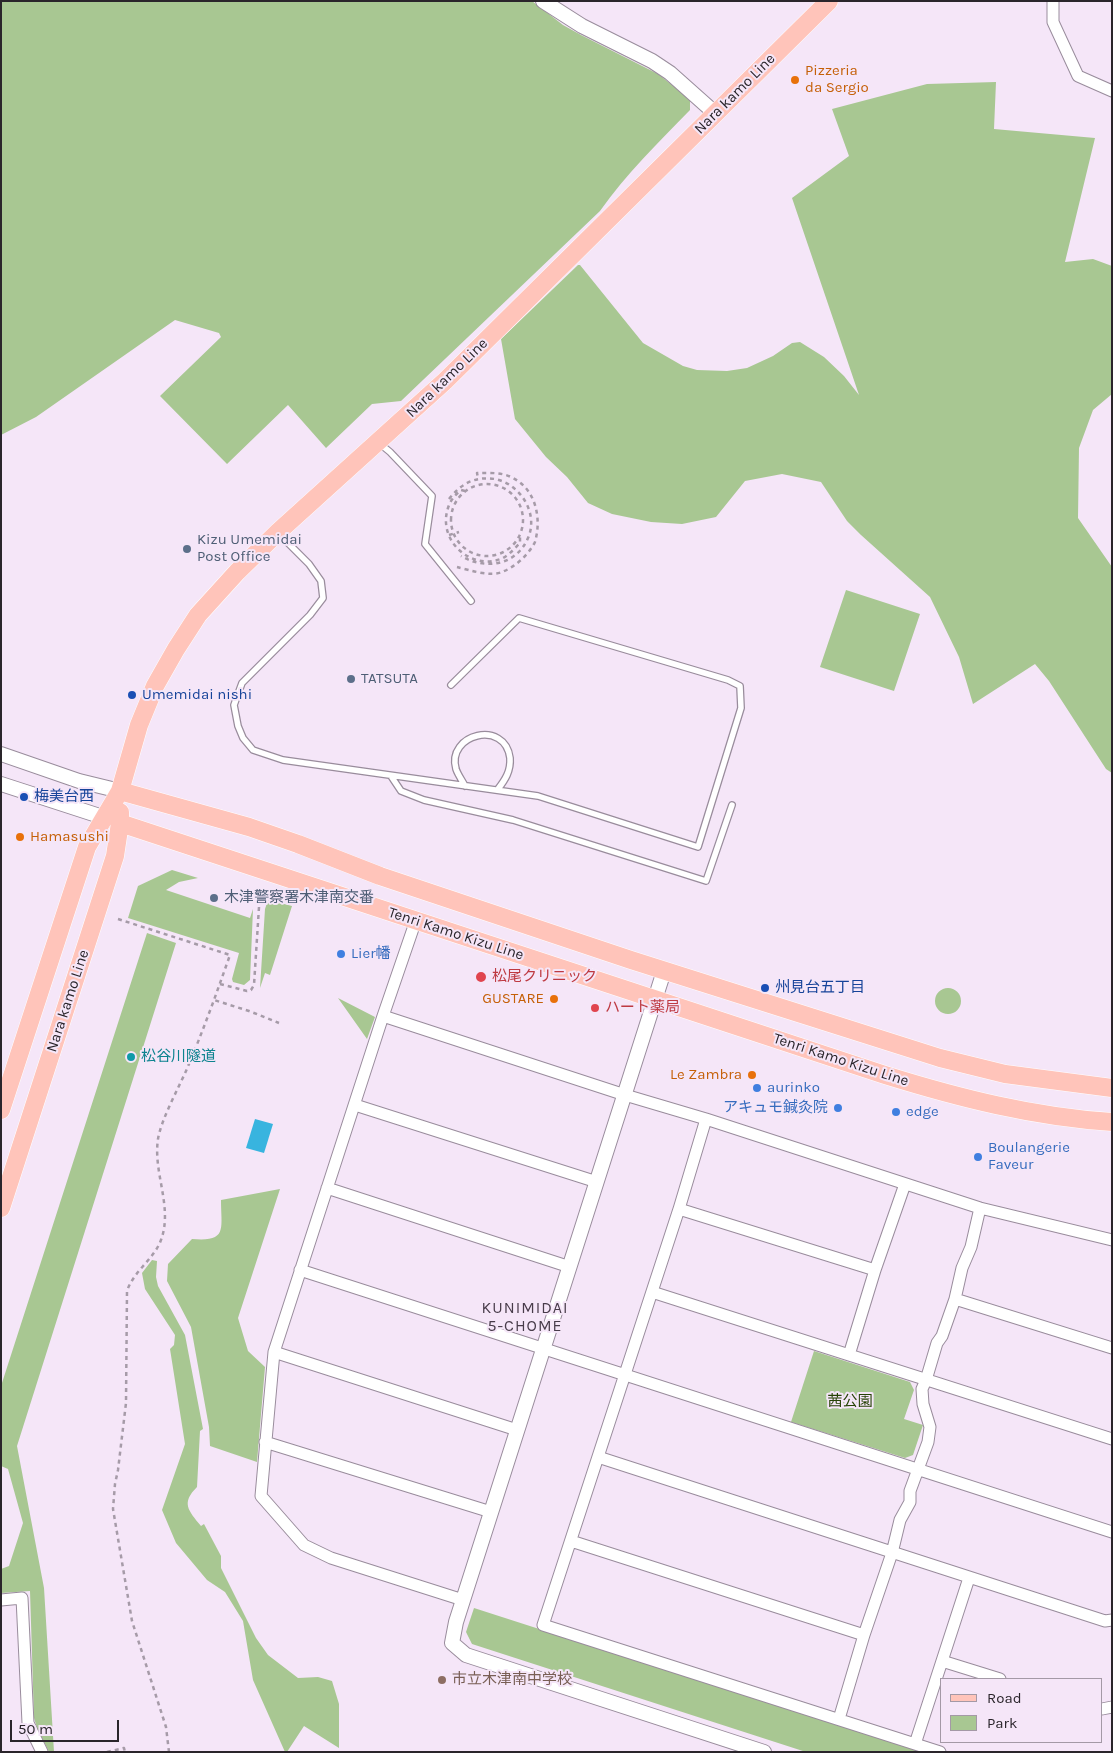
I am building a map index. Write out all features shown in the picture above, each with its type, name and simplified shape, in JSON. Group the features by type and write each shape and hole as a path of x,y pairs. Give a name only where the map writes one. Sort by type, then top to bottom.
{"main road":[{"name":"Nara kamo Line","path":"1,1208 114,856 113,820 139,725 155,686 200,612 278,532 445,382 829,1"},
{"name":"Tenri Kamo Kizu Line","path":"120,791 248,827 380,876 664,971 940,1058 1005,1074 1112,1088"},
{"name":"Nara kamo Line","path":"1,1110 87,847 113,820"},
{"name":"Tenri Kamo Kizu Line","path":"113,820 945,1094 1079,1120 1112,1122"}],"street":[{"path":"543,1 582,26 652,61 686,85 716,114"},
{"path":"1053,1 1053,22 1078,76 1112,91"},
{"path":"1,754 79,781 120,791"},
{"path":"1,784 113,820"},
{"path":"416,920 274,1352 262,1496 304,1544 331,1558 463,1600"},
{"path":"664,971 463,1600 452,1642 466,1655 764,1752"},
{"path":"383,1016 980,1208 1112,1240"},
{"path":"355,1105 596,1182"},
{"path":"706,1119 679,1209 543,1625 940,1752"},
{"path":"849,1355 875,1270 905,1184"},
{"path":"327,1188 570,1266"},
{"path":"838,1719 892,1553 900,1520 910,1502 910,1491 928,1442 930,1427 923,1404 922,1389 937,1343 942,1336 955,1299 962,1268 971,1247 980,1208"},
{"path":"679,1209 875,1270"},
{"path":"300,1270 1112,1532"},
{"path":"652,1292 1112,1439"},
{"path":"955,1299 1112,1348"},
{"path":"274,1352 517,1430"},
{"path":"265,1442 491,1512"},
{"path":"598,1457 1104,1621 1112,1620"},
{"path":"571,1541 864,1635"},
{"path":"915,1744 969,1578"},
{"path":"1,1600 22,1598 28,1722 42,1752"},
{"path":"942,1661 997,1678"}],"lane":[{"path":"377,442 390,452 432,496 425,544 471,601"},
{"path":"278,532 309,564 321,581 323,598 310,615 242,683 234,705 238,726 243,738 253,750 283,760 538,796 698,847 742,708 740,686 728,680 519,618 451,685"},
{"path":"465,786 455,763 456,754 461,745 469,738 478,735 488,735 498,737 508,749 510,762 508,774 498,789"},
{"path":"391,776 401,791 424,800 513,820 706,882 732,805"}],"path":[{"path":"443,566 455,566 478,573 501,572 523,559 535,543 538,522 536,508 534,501 525,488 512,477 494,473 477,473 478,478"},
{"path":"449,499 458,488 478,478 500,480 512,486 521,494 529,511 528,537 521,549 509,560 495,565 483,565 469,561 461,556"},
{"path":"465,492 461,490 452,499 447,509 446,520 452,542 460,551 480,561 492,561 503,558 520,542 523,524 522,512 513,496 499,486 487,484 476,486 465,492 457,500 452,511 451,523 454,534 460,544 480,555 492,556 504,552 513,545 520,535"},
{"path":"522,512 529,511"},
{"path":"449,535 459,532"},
{"path":"220,984 243,991 253,988 256,975 259,907 266,891"},
{"path":"118,919 230,955 194,1054 170,1106 158,1138 158,1164 166,1217 162,1239 158,1250 140,1269 129,1284 127,1291 126,1403 113,1499 132,1621 166,1727 169,1752"},
{"path":"214,1000 279,1023"},
{"path":"107,1752 124,1748 125,1752"}],"green space":[{"path":"1,1 532,1 563,25 658,74 690,99 690,110 631,171 600,211 401,401 372,404 326,448 288,405 227,464 160,396 221,337 219,333 175,320 36,417 1,435"},
{"path":"996,82 994,129 1095,138 1065,262 1093,259 1112,266 1112,394 1093,410 1079,448 1078,518 1112,567 1112,773 1106,769 1049,681 1035,664 973,704 959,657 930,597 847,521 821,482 782,474 745,481 716,517 682,524 651,522 612,514 588,503 567,477 546,457 515,419 501,339 580,265 643,343 683,366 697,370 727,371 747,368 773,356 792,343 800,342 824,357 844,376 859,395 792,198 849,156 832,109 927,84"},
{"path":"846,590 920,614 894,691 820,667"},
{"path":"172,870 198,878 179,882 166,890 250,918 253,909 250,980 244,985 233,982 232,979 239,953 128,918 138,886"},
{"path":"268,900 292,906 270,975 265,973 260,988 265,909"},
{"path":"147,933 176,943 17,1446 44,1588 54,1752 49,1752 34,1718 30,1591 1,1593 1,1569 9,1566 23,1523 8,1469 1,1466 1,1386"},
{"path":"948,988 957,992 961,1001 957,1010 948,1014 939,1010 935,1001 939,992"},
{"path":"338,998 375,1017 367,1039"},
{"path":"280,1189 238,1318 248,1351 265,1367 257,1462 210,1446 209,1427 191,1327 167,1281 168,1264 192,1239 217,1236 221,1226 221,1200"},
{"path":"152,1260 157,1261 156,1277 158,1286 185,1335 203,1429 200,1431 197,1487 189,1498 188,1506 201,1526 204,1524 221,1556 221,1568 256,1638 268,1655 298,1678 318,1677 332,1681 339,1704 339,1748 304,1726 287,1752 285,1752 253,1680 243,1621 225,1592 207,1580 176,1543 162,1510 185,1444 170,1349 174,1345 175,1335 145,1289 142,1273"},
{"name":"茜公園","path":"814,1351 910,1382 914,1390 904,1419 923,1425 913,1455 905,1458 791,1422"},
{"path":"474,1608 921,1752 806,1752 472,1644 466,1632"}],"water":[{"path":"255,1119 273,1124 264,1153 246,1148"}],"place":[{"name":"Pizzeria da Sergio","path":"795,80"},
{"name":"Kizu Umemidai Post Office","path":"187,549"},
{"name":"TATSUTA","path":"351,679"},
{"name":"Umemidai nishi","path":"132,695"},
{"name":"梅美台西","path":"24,797"},
{"name":"Hamasushi","path":"20,837"},
{"name":"木津警察署木津南交番","path":"214,898"},
{"name":"Lier幡","path":"341,954"},
{"name":"松尾クリニック","path":"481,977"},
{"name":"州見台五丁目","path":"765,988"},
{"name":"GUSTARE","path":"554,999"},
{"name":"ハート薬局","path":"595,1008"},
{"name":"松谷川隧道","path":"131,1057"},
{"name":"Le Zambra","path":"752,1075"},
{"name":"aurinko","path":"757,1088"},
{"name":"アキュモ鍼灸院","path":"838,1108"},
{"name":"edge","path":"896,1112"},
{"name":"Boulangerie Faveur","path":"978,1157"},
{"name":"市立木津南中学校","path":"442,1680"}],"district":[{"name":"KUNIMIDAI 5-CHOME","path":"525,1317"}]}
